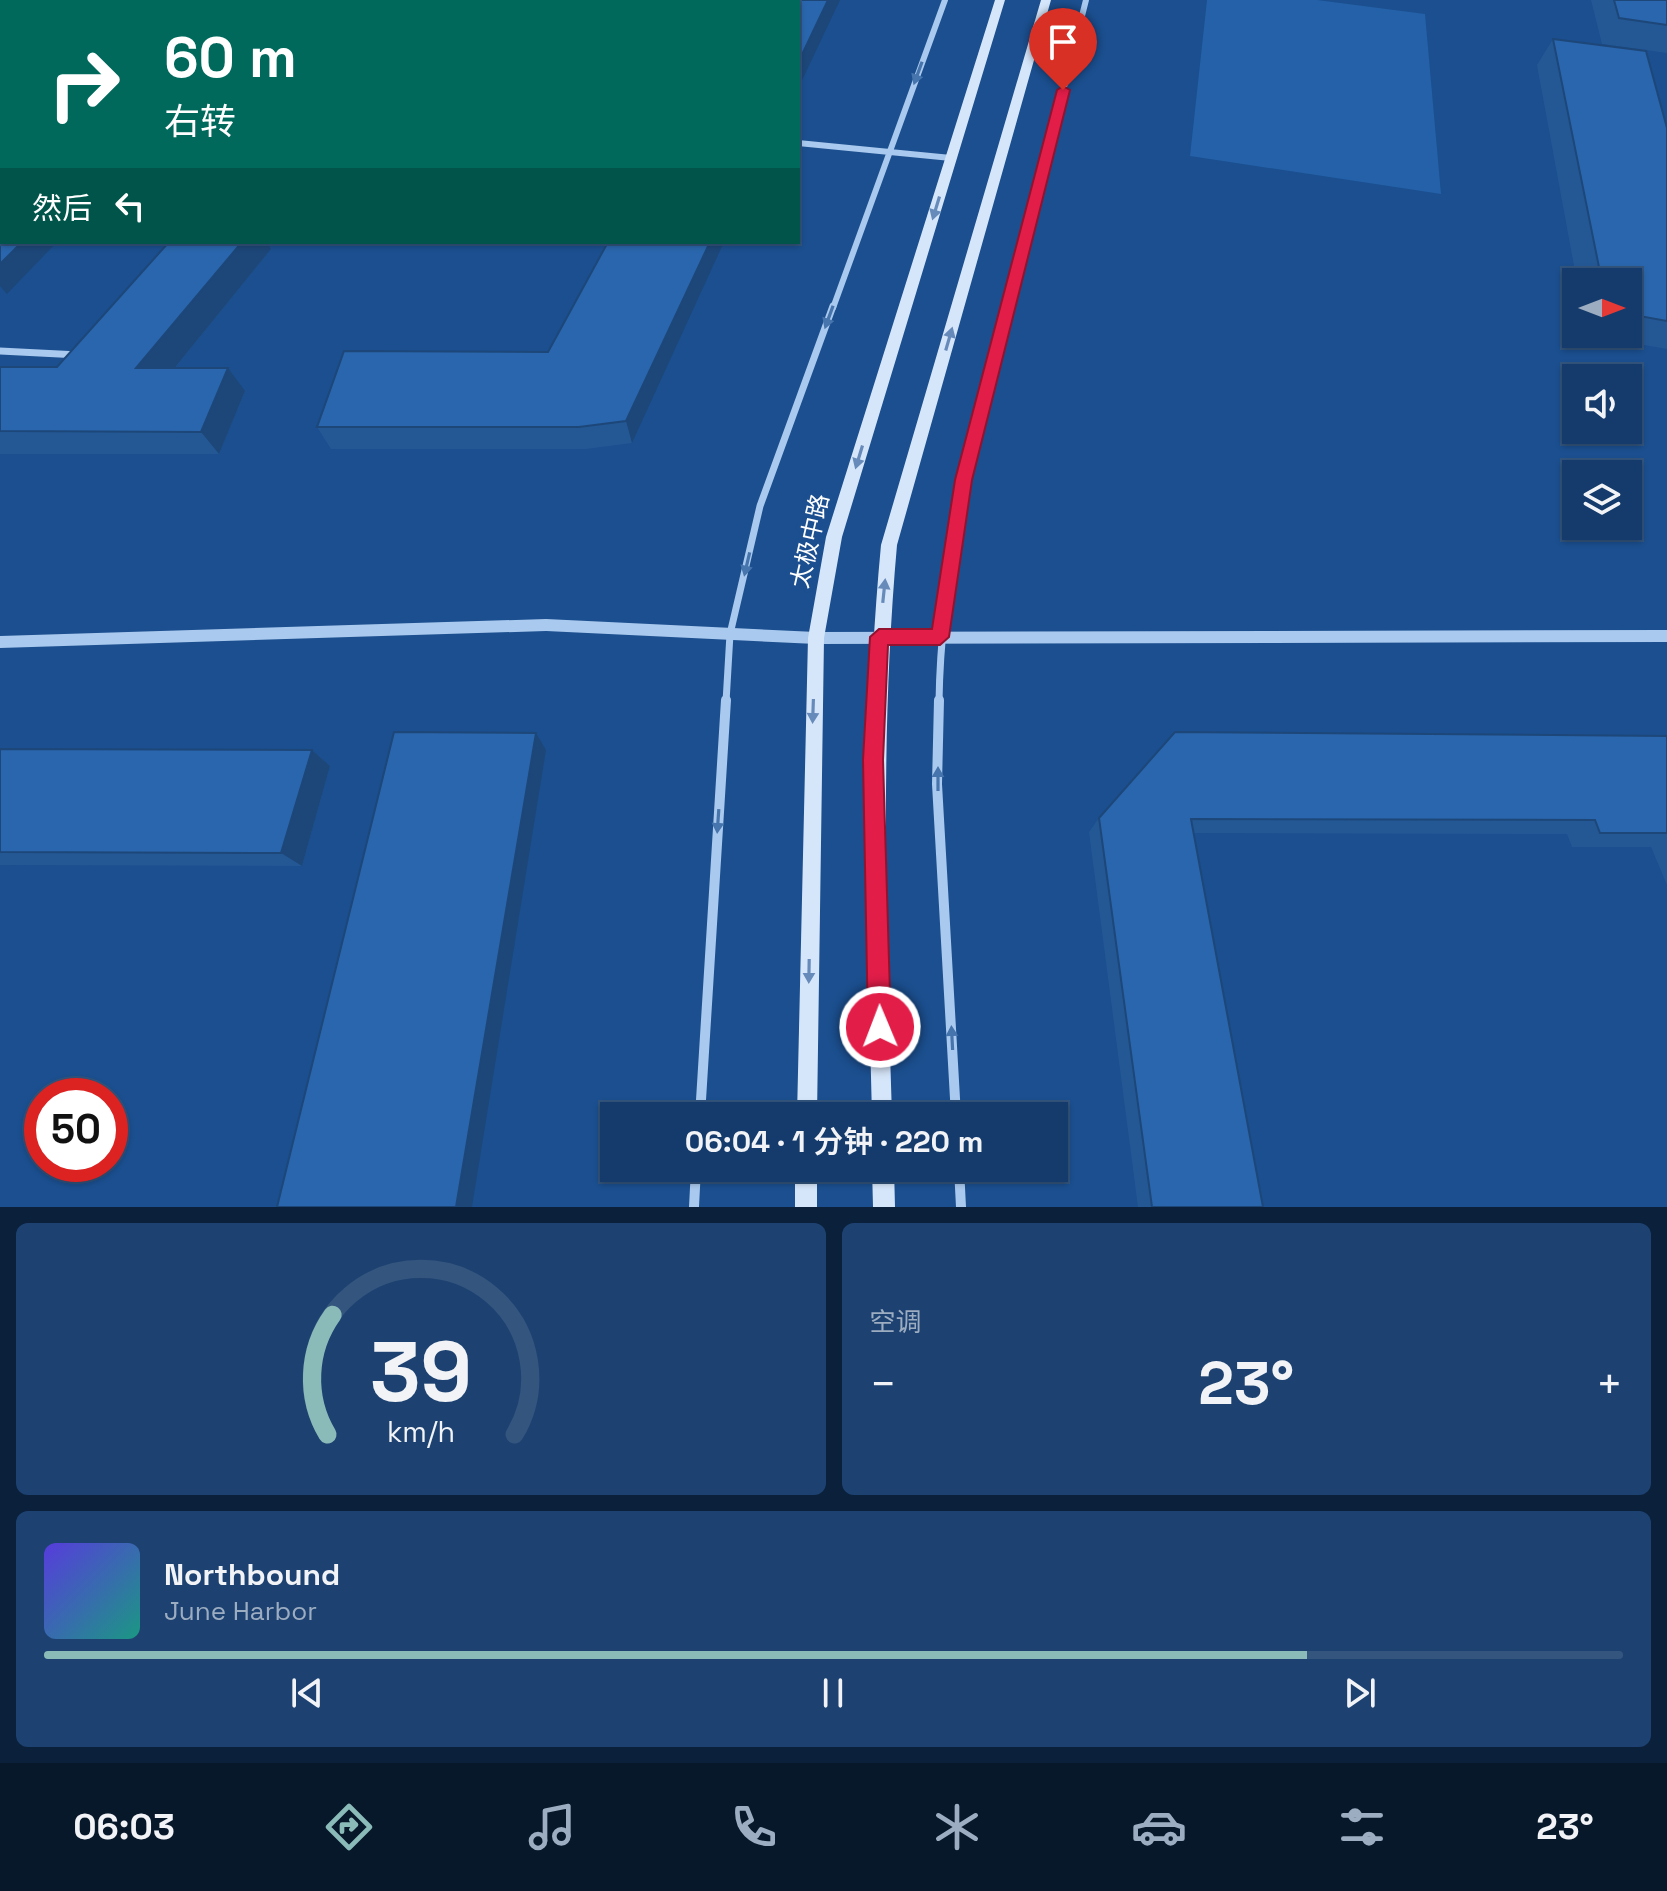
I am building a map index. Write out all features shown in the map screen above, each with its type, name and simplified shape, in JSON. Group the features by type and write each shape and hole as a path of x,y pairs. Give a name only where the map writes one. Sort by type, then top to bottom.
{"main road":[{"name":"太极中路","path":"807,1102 816,638 834,537 1000,0"},
{"path":"882,1102 873,760 879,637 889,545 1046,0"},
{"path":"806,1182 806,1207"},
{"path":"883,1182 884,1207"}],"street":[{"path":"701,1102 730,634 760,506 945,0"},
{"path":"955,1102 937,784 940,637 964,480 1086,0"},
{"path":"800,143 951,158"},
{"path":"0,351 81,355 91,344"},
{"path":"0,642 546,625 816,638 1667,636"},
{"path":"694,1207 695,1182"},
{"path":"960,1182 961,1207"}],"shaded area":[{"path":"1207,0 1317,0 1425,14 1441,194 1190,156"}],"building":[{"path":"800,0 828,0 800,59"},
{"path":"1614,0 1667,0 1667,25 1619,18"},
{"path":"1553,39 1646,51 1667,128 1667,321 1642,317 1642,268 1599,268"},
{"path":"0,244 20,244 0,264"},
{"path":"167,244 240,244 136,368 228,368 201,432 0,431 0,367 57,367"},
{"path":"607,244 709,244 626,421 579,427 317,427 344,351 548,352"},
{"path":"394,732 536,733 456,1207 277,1207"},
{"path":"1175,732 1667,736 1667,833 1600,833 1595,820 1191,819 1263,1207 1152,1207 1099,818"},
{"path":"0,749 312,750 281,853 0,852"}],"route":[{"path":"880,1027 873,760 879,637 940,637 964,480 1063,90"}]}
